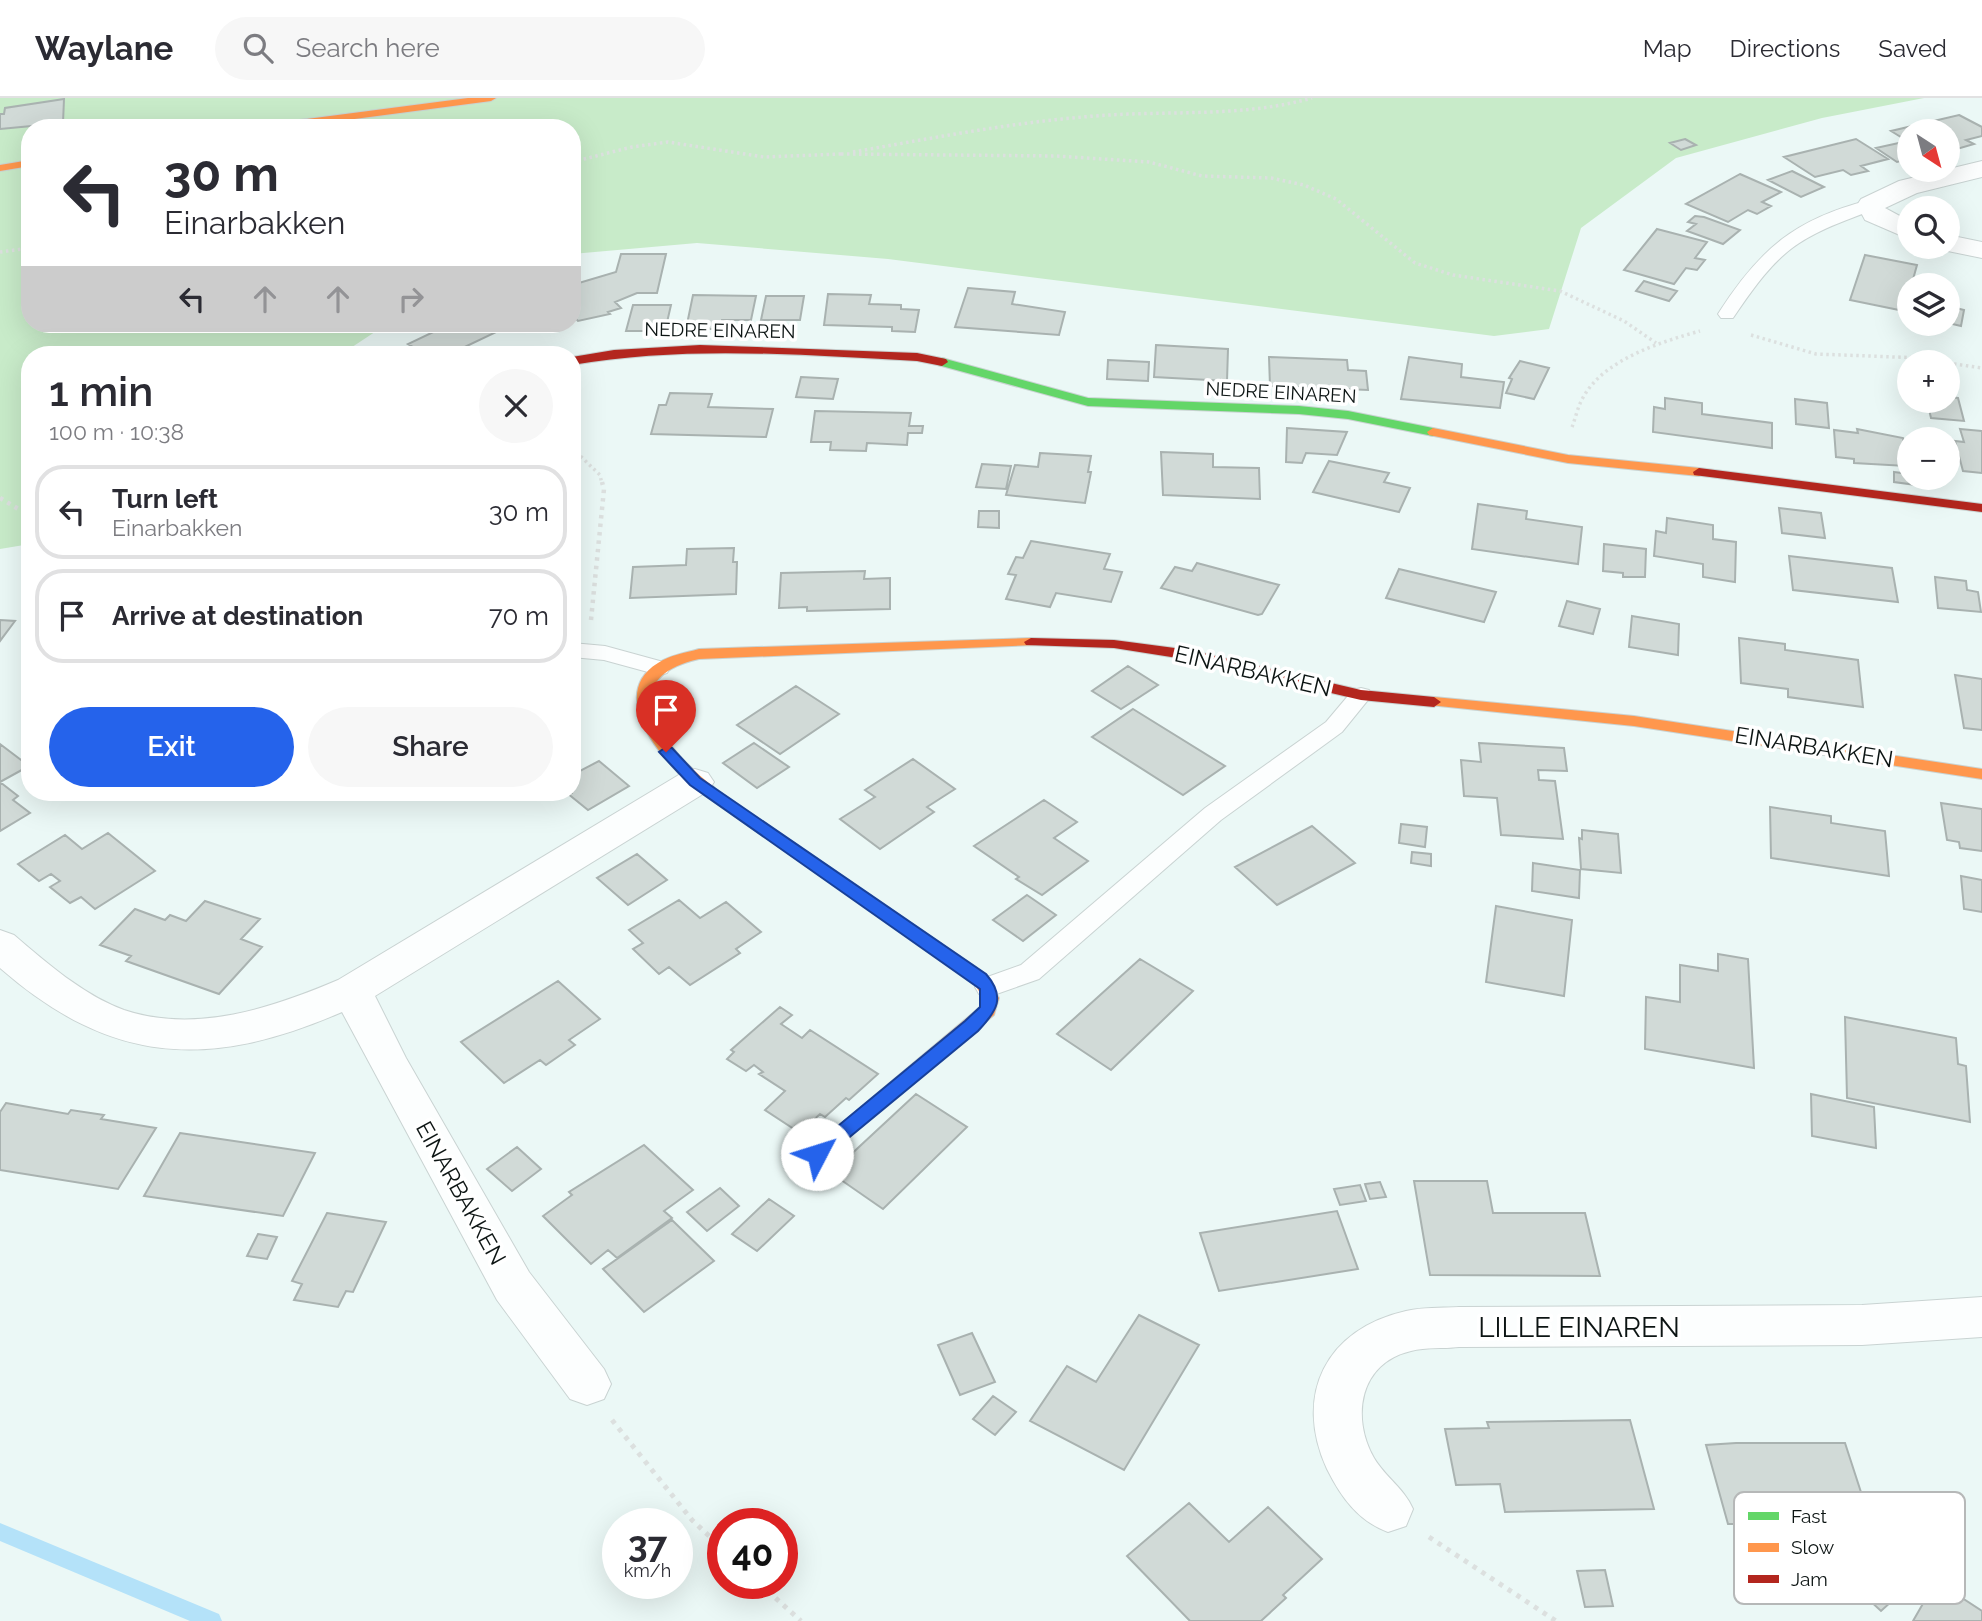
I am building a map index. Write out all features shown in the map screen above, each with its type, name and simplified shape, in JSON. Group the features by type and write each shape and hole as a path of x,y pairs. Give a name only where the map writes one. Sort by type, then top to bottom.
{"street":[{"path":"330,119 491,98"},
{"path":"0,168 21,164"},
{"path":"1897,225 1874,214 1870,205 1908,187 1982,169"},
{"path":"1960,245 1982,250"},
{"name":"NEDRE EINAREN","path":"581,359 620,351 724,350 917,357 1088,402 1299,410 1348,415 1560,458 1794,482 1982,509"},
{"name":"EINARBAKKEN","path":"659,668 680,657 741,651 1072,642 1166,651 1361,695 1634,721 1982,774"},
{"path":"659,668 645,686 646,716 666,752 695,782 980,978 988,987 991,998 988,1010 817,1154"},
{"path":"0,945 77,1005 135,1030 186,1036 230,1033 311,1010 352,991 695,782"},
{"name":"EINARBAKKEN","path":"352,991 389,1065 513,1286 587,1384"},
{"name":"LILLE EINAREN","path":"1388,1509 1359,1479 1343,1447 1334,1415 1340,1381 1365,1350 1401,1332 1459,1328 1862,1325 1982,1317"}],"lane":[{"path":"1722,320 1746,281 1782,243 1807,228 1870,205"},
{"path":"581,651 605,653 659,668"},
{"path":"988,987 1030,972 1213,814 1334,727 1361,695"}],"path":[{"path":"841,154 1031,121 1118,113 1249,114 1280,109 1312,98"},
{"path":"581,160 644,144 671,142 706,145 734,153 764,156 1056,156 1149,162 1202,176 1271,178 1304,185 1336,199 1415,263 1452,275 1560,291 1624,320 1656,343"},
{"path":"0,252 21,249"},
{"path":"1560,458 1584,395 1616,364 1656,343 1722,320 1801,352 1897,359"},
{"path":"1960,364 1982,368"},
{"path":"581,457 600,475 604,489 590,629"},
{"path":"0,498 21,511"},
{"path":"587,1384 629,1445 707,1534"},
{"path":"1388,1509 1522,1601 1556,1621"},
{"path":"777,1599 801,1621"}],"green space":[{"path":"0,98 1924,98 1822,118 1676,158 1581,228 1549,329 1494,336 888,259 697,243 581,253 581,119 21,119 21,333 373,333 354,346 21,346 21,546 0,549"}],"building":[{"path":"64,99 63,119 21,119 21,127 0,129 0,114 4,114 5,108"},
{"path":"1959,115 1982,127 1982,136 1966,140 1974,144 1960,148 1960,119 1942,119"},
{"path":"1685,139 1696,145 1681,150 1670,143"},
{"path":"1856,139 1888,159 1861,166 1868,171 1851,175 1843,170 1815,177 1784,157"},
{"path":"1897,143 1897,162 1876,148"},
{"path":"1792,171 1824,187 1801,197 1768,180"},
{"path":"1740,174 1781,192 1762,202 1771,206 1757,214 1748,210 1728,222 1686,204"},
{"path":"1695,216 1740,230 1723,244 1687,231 1696,224 1688,222"},
{"path":"1657,229 1707,242 1695,258 1705,260 1697,270 1686,268 1674,284 1624,270"},
{"path":"621,254 666,254 657,293 637,293 615,302 621,308 608,312 610,314 581,320 581,282 616,272"},
{"path":"1865,255 1917,265 1915,273 1897,273 1897,310 1850,300"},
{"path":"1644,281 1677,291 1669,301 1636,291"},
{"path":"968,288 1015,292 1012,304 1065,312 1059,335 955,327"},
{"path":"828,294 871,295 869,304 901,305 901,309 919,310 915,332 892,331 892,327 824,325"},
{"path":"693,295 756,296 751,320 722,320 720,329 686,329"},
{"path":"766,296 804,296 800,320 761,320"},
{"path":"633,305 671,305 665,331 626,331"},
{"path":"1960,309 1964,310 1960,326"},
{"path":"431,333 494,333 467,346 408,344"},
{"path":"1156,345 1228,349 1227,381 1154,377"},
{"path":"1269,357 1347,360 1348,370 1366,371 1368,390 1270,386"},
{"path":"1409,357 1462,364 1461,377 1504,382 1500,408 1401,399"},
{"path":"1108,360 1149,362 1148,381 1107,379"},
{"path":"1520,361 1549,368 1534,399 1506,393 1512,379 1509,378"},
{"path":"801,377 838,379 833,399 796,397"},
{"path":"670,393 712,394 708,407 773,409 766,437 651,434 659,405 666,405"},
{"path":"1665,398 1702,403 1702,414 1772,423 1772,448 1653,432 1654,407 1665,409"},
{"path":"1795,399 1827,403 1829,428 1796,424"},
{"path":"1960,406 1964,421 1931,418 1930,413 1960,413"},
{"path":"815,411 911,413 909,426 923,426 922,433 908,433 907,445 867,443 866,451 830,450 831,442 811,442"},
{"path":"1287,428 1347,432 1337,455 1306,453 1302,463 1286,462"},
{"path":"1857,429 1897,437 1897,465 1854,463 1854,459 1836,457 1834,430 1858,433"},
{"path":"1960,429 1982,431 1982,473 1963,471 1960,442 1964,442"},
{"path":"1161,452 1213,454 1213,467 1259,468 1260,499 1163,495"},
{"path":"1040,453 1091,456 1085,503 1006,495 1015,465 1038,467"},
{"path":"1329,461 1389,473 1384,482 1410,488 1399,512 1313,492"},
{"path":"982,464 1011,466 1006,489 976,487"},
{"path":"1478,504 1527,511 1526,519 1582,527 1578,564 1472,549"},
{"path":"1779,508 1821,513 1825,538 1782,533"},
{"path":"979,511 999,511 999,528 978,527"},
{"path":"1667,518 1713,525 1713,539 1736,542 1735,582 1703,577 1703,564 1654,556 1656,531 1666,533"},
{"path":"1031,541 1110,554 1104,569 1122,572 1111,602 1056,593 1050,607 1006,599 1016,575 1008,574 1016,557 1023,558"},
{"path":"1604,544 1646,549 1645,577 1623,577 1623,573 1603,571"},
{"path":"734,548 733,562 737,562 736,594 630,598 633,567 686,565 687,549"},
{"path":"1789,556 1892,568 1898,602 1793,590"},
{"path":"1197,563 1279,585 1262,614 1258,615 1161,588 1175,567 1192,571"},
{"path":"1399,569 1496,592 1484,622 1386,598"},
{"path":"865,571 864,579 890,578 890,609 807,611 807,607 779,608 781,573"},
{"path":"1935,577 1966,581 1967,590 1978,592 1981,612 1938,608"},
{"path":"1567,601 1600,609 1593,634 1559,626"},
{"path":"1632,616 1679,624 1678,655 1629,647"},
{"path":"0,620 15,621 0,641"},
{"path":"1739,638 1785,644 1785,650 1858,660 1863,707 1788,697 1788,689 1741,683"},
{"path":"1128,666 1158,685 1121,709 1092,691"},
{"path":"1955,675 1982,679 1982,730 1964,728"},
{"path":"796,686 839,714 780,754 737,725"},
{"path":"1133,709 1225,766 1183,795 1092,737"},
{"path":"754,743 789,767 757,788 723,763"},
{"path":"1479,743 1564,748 1567,771 1538,770 1539,780 1555,781 1563,839 1501,835 1497,798 1464,796 1461,760 1481,762"},
{"path":"0,744 21,760 21,770 0,782"},
{"path":"913,759 955,789 927,807 934,812 880,849 840,819 875,797 865,790"},
{"path":"599,761 629,786 588,810 577,801 581,801 581,770"},
{"path":"0,782 18,796 13,800 30,813 0,831"},
{"path":"1044,800 1077,822 1054,838 1088,861 1042,895 1016,879 1019,877 974,846"},
{"path":"1941,803 1982,809 1982,851 1960,848 1959,842 1947,840"},
{"path":"1770,807 1831,816 1831,823 1885,831 1889,876 1771,858"},
{"path":"1401,824 1427,827 1425,847 1399,843"},
{"path":"1312,826 1355,863 1277,905 1235,867"},
{"path":"1582,830 1618,834 1621,873 1581,869 1579,838 1582,839"},
{"path":"108,833 155,871 95,909 81,897 70,903 50,887 60,881 51,874 39,881 18,864 65,835 82,849"},
{"path":"1412,852 1431,854 1431,866 1411,863"},
{"path":"637,854 667,880 628,905 597,878"},
{"path":"1533,863 1580,870 1579,898 1532,891"},
{"path":"1961,876 1982,880 1982,912 1964,909"},
{"path":"1027,895 1056,915 1023,941 993,920"},
{"path":"679,900 700,918 726,902 761,932 736,949 740,953 690,985 669,967 659,974 633,949 643,943 629,930"},
{"path":"205,901 260,919 241,939 262,947 219,994 126,961 131,956 100,945 135,909 165,920 170,915 186,921"},
{"path":"1496,906 1572,920 1564,996 1486,982"},
{"path":"1718,954 1748,959 1754,1068 1645,1049 1646,997 1680,1002 1680,965 1718,971"},
{"path":"1140,959 1193,991 1111,1070 1057,1034"},
{"path":"558,981 600,1019 569,1040 575,1045 546,1065 540,1060 504,1083 461,1042"},
{"path":"780,1007 792,1015 781,1024 802,1038 810,1030 878,1074 849,1100 846,1098 825,1117 820,1114 800,1133 765,1110 785,1091 759,1074 763,1072 754,1065 746,1071 727,1059 734,1052 731,1050"},
{"path":"1845,1017 1956,1038 1958,1064 1966,1066 1970,1122 1847,1098"},
{"path":"916,1094 967,1127 883,1209 831,1173"},
{"path":"1811,1094 1874,1107 1876,1148 1812,1136"},
{"path":"6,1103 68,1114 71,1110 104,1115 101,1119 156,1128 118,1189 0,1170 0,1112"},
{"path":"180,1133 315,1153 283,1216 144,1196"},
{"path":"644,1145 693,1190 664,1211 672,1218 617,1258 608,1250 591,1264 543,1216 572,1195 569,1192"},
{"path":"517,1147 541,1169 512,1191 487,1169"},
{"path":"1414,1181 1487,1181 1493,1213 1585,1213 1600,1276 1430,1275"},
{"path":"1380,1182 1386,1197 1370,1199 1365,1184"},
{"path":"1360,1185 1366,1201 1340,1205 1334,1189"},
{"path":"720,1188 739,1206 707,1231 687,1212"},
{"path":"769,1199 794,1216 757,1251 732,1234"},
{"path":"1337,1211 1358,1269 1219,1291 1200,1233"},
{"path":"327,1213 386,1222 353,1292 346,1291 338,1307 294,1300 302,1284 292,1281"},
{"path":"672,1220 714,1261 644,1312 603,1269"},
{"path":"258,1234 277,1237 267,1259 247,1256"},
{"path":"1139,1315 1199,1345 1124,1470 1030,1421 1067,1366 1096,1382"},
{"path":"972,1333 995,1382 960,1395 938,1345"},
{"path":"993,1396 1016,1412 995,1435 973,1419"},
{"path":"1630,1420 1654,1509 1505,1512 1500,1484 1456,1485 1445,1429 1489,1428 1487,1422"},
{"path":"1845,1443 1861,1492 1734,1492 1734,1524 1728,1524 1706,1445"},
{"path":"1189,1503 1229,1542 1268,1507 1322,1559 1283,1595 1286,1598 1261,1621 1190,1621 1127,1556"},
{"path":"1605,1570 1613,1606 1585,1607 1577,1571"},
{"path":"1965,1600 1982,1611 1982,1621 1913,1621 1923,1604 1965,1604"},
{"path":"1873,1604 1889,1604 1881,1611"}],"waterway":[{"path":"0,1532 212,1621"}],"traffic: fast":[{"path":"942,362 1088,402 1299,410 1348,415 1433,432"}],"traffic: slow":[{"path":"330,119 491,98"},
{"path":"0,168 21,164"},
{"path":"1433,432 1568,459 1699,472"},
{"path":"709,791 671,756 649,723 644,706 644,690 651,676 667,664 699,654 1031,642"},
{"path":"1434,702 1634,721 1982,774"},
{"path":"817,1154 988,1010 991,998 980,979 937,949"}],"traffic: jam":[{"path":"581,360 657,350 744,348 917,357 942,362"},
{"path":"1699,472 1982,508"},
{"path":"1031,642 1114,644 1190,655 1361,695 1434,702"},
{"path":"709,791 937,949"}],"route":[{"path":"666,752 695,782 980,978 988,987 991,998 988,1010 817,1154"}]}
